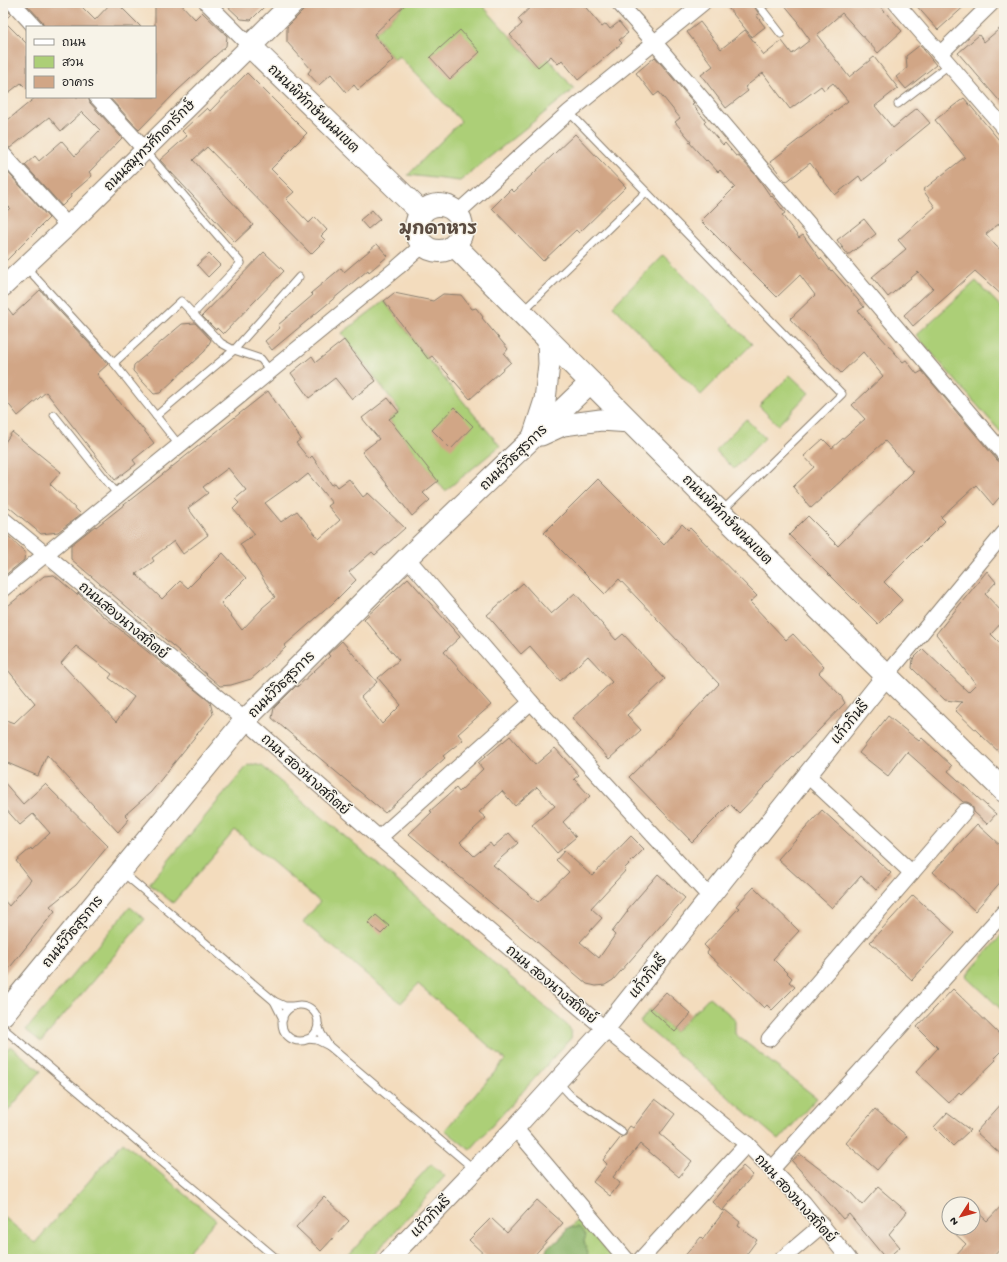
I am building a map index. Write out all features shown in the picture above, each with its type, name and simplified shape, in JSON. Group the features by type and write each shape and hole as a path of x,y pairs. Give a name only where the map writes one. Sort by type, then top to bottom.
{"main road":[{"name":"ถนนสมุทรศักดารักษ์","path":"250,46 294,3"},
{"name":"ถนนพิทักษ์พนมเขต","path":"250,46 422,213"},
{"path":"441,205 449,208 458,216 462,225 457,243 444,251 436,251 426,248 416,235 416,222 422,213 432,206 441,205"},
{"name":"ถนนพิทักษ์พนมเขต","path":"454,245 720,512 1004,790"},
{"path":"532,439 544,400 549,364 548,340"},
{"name":"ถนนวิวิธสุรการ","path":"3,1016 245,720 407,558 591,382"},
{"path":"532,439 563,425 601,420 630,422"}],"street":[{"path":"14,3 34,26"},
{"name":"ถนนพิทักษ์พนมเขต","path":"207,3 250,46"},
{"path":"619,3 654,42 1004,454"},
{"path":"456,214 569,112 703,3"},
{"path":"896,3 1004,128"},
{"path":"944,59 992,3"},
{"name":"ถนนสมุทรศักดารักษ์","path":"4,283 25,266 68,226 250,46"},
{"path":"98,98 145,150"},
{"path":"3,154 68,226"},
{"path":"3,589 423,245"},
{"name":"ถนนสองนางสถิตย์","path":"3,519 245,720"},
{"path":"886,676 1004,533"},
{"path":"407,558 531,702 710,897"},
{"name":"แก้วกินรี","path":"396,1254 558,1082 605,1029 886,676"},
{"path":"378,838 531,702"},
{"name":"ถนน สองนางสถิตย์","path":"245,720 378,838 605,1029 747,1144 804,1203 849,1259"},
{"path":"807,775 912,873"},
{"path":"769,1039 965,811"},
{"path":"772,1169 1004,912"},
{"path":"514,1128 626,1259"},
{"path":"641,1259 747,1144"},
{"path":"782,1259 822,1225"}],"lane":[{"path":"757,3 781,34"},
{"path":"898,104 944,59"},
{"path":"569,112 842,394 720,512"},
{"path":"145,150 241,263 193,314"},
{"path":"521,312 646,192"},
{"path":"25,266 114,363 179,445"},
{"path":"156,416 234,350 299,277"},
{"path":"114,363 181,302 221,343 234,350 261,359 270,371"},
{"path":"54,415 118,495"},
{"path":"121,871 274,1002 280,1011 285,1031 289,1036 293,1039 299,1040 317,1040 329,1046 475,1169"},
{"path":"274,1002 284,1006 300,1005 312,1009 317,1018 321,1033 329,1046"},
{"path":"283,1019 289,1009 294,1006"},
{"path":"307,1039 314,1034 318,1024"},
{"path":"3,1028 277,1259"},
{"path":"558,1082 571,1096 622,1132"}],"green space":[{"path":"407,3 480,3 538,67 548,58 574,89 460,181 408,175 461,121 399,56 394,60 374,34"},
{"path":"663,255 752,344 701,395 613,306"},
{"path":"976,281 1004,310 1004,436 916,335"},
{"path":"384,301 428,359 500,446 445,491 389,419 400,411 342,333"},
{"path":"790,375 809,393 778,425 759,406"},
{"path":"746,419 765,438 734,469 715,450"},
{"path":"252,764 262,766 570,1029 571,1038 470,1150 445,1130 505,1060 418,984 401,1003 303,922 320,902 235,830 173,903 149,884 248,765"},
{"path":"130,907 145,919 41,1042 26,1030"},
{"path":"1004,932 1004,1012 966,976"},
{"path":"709,997 735,1019 735,1034 817,1098 779,1140 640,1022 650,1009 675,1032"},
{"path":"10,1046 41,1071 3,1117 3,1054"},
{"path":"123,1142 216,1220 181,1259 3,1259 3,1216 35,1243"},
{"path":"431,1164 445,1176 370,1259 345,1259"},
{"path":"580,1217 617,1259 541,1259"},
{"path":"579,1227 586,1235 584,1241 588,1254 585,1259 548,1259 546,1251 548,1246 561,1240 567,1228"}],"building":[{"path":"4,3 6,9 11,14 4,21 26,43 26,88 21,83 3,97"},
{"path":"25,3 78,3 95,20 111,3 117,3 140,26 44,26 42,21"},
{"path":"155,3 180,3 195,19 202,12 227,36 226,46 177,91 139,130 110,98 156,98"},
{"path":"224,3 268,3 251,20 241,19"},
{"path":"309,3 407,3 374,34 394,60 358,90 354,85 346,92 331,74 319,85 308,73 311,69 287,42 287,27"},
{"path":"535,3 582,3 602,27 606,24 610,29 619,22 628,33 619,40 622,43 578,80 562,60 558,64 551,56 538,67 510,35 522,24 518,19"},
{"path":"724,3 752,3 759,14 756,15 765,27 752,37"},
{"path":"763,3 776,3 767,8"},
{"path":"783,3 877,3 902,31 878,53 842,13 817,35 849,77 874,57 898,88 875,106 893,128 917,108 930,123 862,181 859,176 835,195 810,163 786,182 770,162 848,101 833,83 824,90 821,86 790,109 763,73 745,87 748,91 726,108 701,75 713,66 687,32 700,22 721,49 745,30 764,55 782,41 792,54 810,40 797,22 798,21"},
{"path":"914,3 968,3 938,30"},
{"path":"1004,25 1004,106 958,53 979,35 984,42"},
{"path":"460,30 480,52 450,79 430,57"},
{"path":"920,45 936,65 906,89 896,77 907,68 906,56"},
{"path":"655,57 694,103 692,104 706,121 704,123 723,145 725,143 756,175 771,197 772,196 785,213 782,215 799,238 803,235 820,259 821,258 864,307 858,311 903,362 906,360 917,374 922,371 997,460 1004,465 1004,492 993,505 976,485 941,517 945,521 884,582 902,600 878,624 789,535 808,516 838,546 913,472 885,441 811,508 793,487 814,467 804,456 823,439 832,448 865,419 852,405 883,376 863,352 841,373 790,319 815,295 800,275 777,297 701,221 735,187 720,170 718,172 707,160 706,161 689,142 691,141 675,122 680,118 659,92 654,96 636,73"},
{"path":"247,73 307,133 271,169 294,192 286,199 309,223 315,217 327,230 321,236 325,240 311,254 207,147 193,160 253,225 235,242 160,160 187,136 182,131 207,108 210,111"},
{"path":"35,98 88,98 90,103 122,138 89,172 92,176 70,195 71,197 62,206 25,165 35,156 39,161 62,141 75,156 100,130 82,112 61,131 49,117 10,148 3,145 3,124"},
{"path":"964,98 1004,146 1004,220 986,234 1004,253 1004,297 975,271 913,326 904,315 933,288 918,272 888,297 872,277 906,249 898,240 935,207 923,190 965,157 935,120"},
{"path":"575,134 626,187 579,233 576,230 543,261 492,208 511,189 514,192"},
{"path":"3,167 49,218 3,264 3,215 10,208 3,201"},
{"path":"372,210 380,219 368,229 360,220"},
{"path":"864,219 876,234 848,255 837,240"},
{"path":"377,244 388,256 369,272 368,270 272,350 265,341 280,328 278,325 313,295 311,293 341,268 344,272"},
{"path":"264,252 284,271 223,334 217,328 216,330 202,316"},
{"path":"209,254 220,265 208,277 197,265"},
{"path":"40,290 108,364 97,374 154,443 133,460 136,464 115,480 46,392 18,416 3,397 3,302 13,315"},
{"path":"394,293 433,301 443,294 461,295 472,309 476,308 483,317 482,318 508,349 504,354 511,362 470,399 432,356 428,359 384,301"},
{"path":"195,323 211,340 205,351 160,393 154,394 133,371 134,365 182,324"},
{"path":"344,340 376,381 352,399 335,378 309,398 291,373 312,356 316,362"},
{"path":"268,391 301,439 296,443 309,459 312,456 332,485 335,483 338,487 349,479 363,497 368,493 405,528 375,555 372,552 349,572 356,580 332,604 284,646 286,647 251,679 231,685 220,686 71,559 71,545 95,526 96,527","holes":["228,468 246,490 235,499 239,503 233,509 255,534 240,544 275,597 262,608 242,630 221,603 246,578 223,553 188,588 180,581 162,599 136,574 154,561 152,558 174,541 183,554 208,535 188,508 208,493 203,487","308,474 332,503 328,506 340,520 319,539 297,511 281,522 265,503 296,481 297,483"]},
{"path":"388,398 399,412 389,419 438,481 423,493 430,500 412,516 362,452 379,439 362,418"},
{"path":"454,407 473,426 451,449 432,430"},
{"path":"12,432 61,472 50,484 81,514 58,532 41,534 3,502 3,445"},
{"path":"598,479 664,545 682,524 688,530 690,528 757,596 750,602 786,640 793,634 824,667 819,673 841,696 845,703 739,813 730,804 692,842 629,777 666,741 719,684 619,579 605,594 544,533"},
{"path":"3,531 25,552 24,560 3,577"},
{"path":"987,571 996,582 985,594 1004,614 1004,620 991,634 1004,647 1004,757 955,710 962,702 945,700 912,668 913,659 923,649 968,692 976,684 936,634"},
{"path":"54,575 77,595 78,593 96,610 210,702 213,714 151,792 125,815 129,819 118,832 47,755 38,776 3,761 3,719 14,723 35,703 3,664 3,610 44,576","holes":["76,646 112,674 109,678 134,697 116,722 61,663"]},
{"path":"408,578 460,637 444,652 491,705 458,734 463,740 443,756 445,758 385,813 272,718 274,708 330,656 328,654 342,641 377,682 361,697 382,724 401,705 378,678 399,660 364,619"},
{"path":"523,583 551,614 575,593 616,640 623,634 665,679 627,715 641,730 609,759 572,718 612,682 588,656 560,681 530,646 521,654 487,615"},
{"path":"888,716 919,741 922,738 952,766 948,771 996,814 987,824 974,812 971,804 963,802 907,752 888,776 859,753"},
{"path":"510,736 535,765 555,748 579,775 574,779 590,796 563,822 576,837 557,853 532,825 555,806 537,787 515,806 502,791 479,812 486,818 460,842 474,856 490,843 493,847 509,833 518,843 493,865 538,902 569,872 556,860 564,851 592,876 631,836 644,849 624,869 626,870 591,908 602,918 580,942 599,958 615,935 612,932 628,911 627,910 658,874 685,898 613,980 605,985 596,986 587,984 409,834 432,812 430,811 456,788 459,792 483,769 478,763"},
{"path":"3,781 23,804 45,784 108,846 76,885 50,906 55,911 3,976 3,899 9,906 31,880 16,861 31,848 32,850 50,833 33,814 20,825 3,806"},
{"path":"822,810 891,873 876,890 861,876 832,908 778,859"},
{"path":"977,824 1004,849 1004,878 975,911 933,872"},
{"path":"754,887 799,931 773,959 792,978 789,982 795,987 772,1010 767,1005 764,1008 707,953 709,950 704,945 739,908 736,906"},
{"path":"913,895 955,933 912,980 870,942"},
{"path":"376,915 389,926 381,934 368,923"},
{"path":"953,989 1004,1039 1004,1048 994,1058 996,1060 961,1094 959,1092 949,1103 916,1072 938,1048 917,1027"},
{"path":"666,992 691,1014 675,1032 650,1009"},
{"path":"655,1099 675,1114 660,1134 692,1161 679,1177 640,1144 613,1177 620,1183 610,1196 593,1182 607,1164 603,1160 621,1137 626,1135 630,1126 633,1128"},
{"path":"1004,1101 1004,1157 976,1132"},
{"path":"875,1109 907,1136 877,1170 846,1143"},
{"path":"947,1113 970,1130 953,1146 934,1127"},
{"path":"800,1154 851,1193 862,1205 878,1187 907,1212 889,1234 900,1247 886,1259 849,1214 843,1219 792,1161"},
{"path":"743,1166 753,1175 722,1211 712,1202"},
{"path":"324,1197 349,1221 321,1251 296,1227"},
{"path":"537,1200 563,1223 531,1259 489,1259 469,1240 491,1218 507,1233"},
{"path":"1004,1203 1004,1245 991,1259 952,1259 966,1244 958,1236 981,1236 981,1215 987,1221"},
{"path":"725,1210 740,1222 738,1226 757,1240 743,1259 682,1259 701,1237 703,1239"}],"district":[{"name":"มุกดาหาร","path":"438,228"}]}
